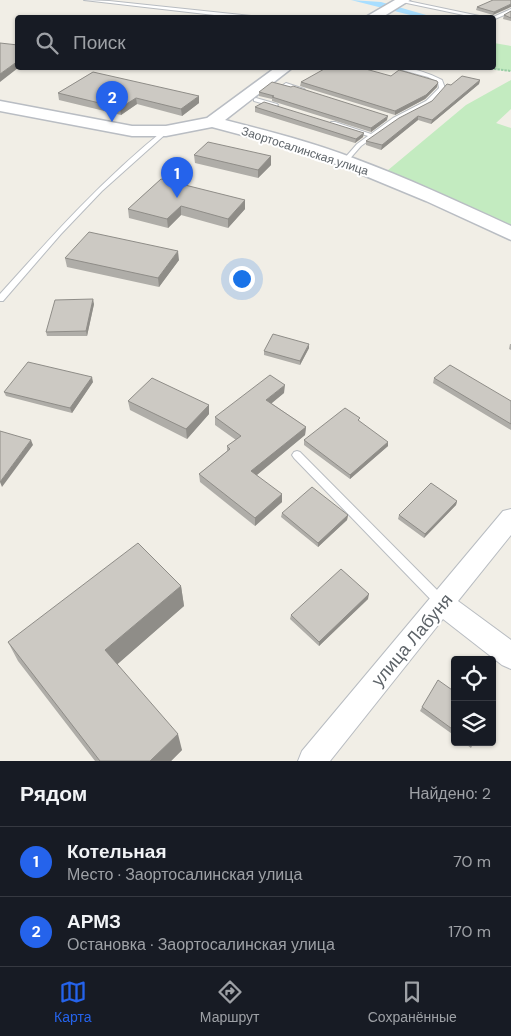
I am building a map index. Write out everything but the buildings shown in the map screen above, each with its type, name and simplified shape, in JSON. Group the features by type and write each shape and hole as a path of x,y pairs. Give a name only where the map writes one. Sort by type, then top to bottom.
{"street":[{"path":"375,15 400,2"},
{"path":"212,122 267,79 282,70"},
{"name":"Заортосалинская улица","path":"0,106 132,131 166,131 212,122 274,138 345,162 433,197 511,234"},
{"name":"улица Лабуня","path":"312,761 443,604 511,518"},
{"path":"443,604 511,656"}],"lane":[{"path":"86,0 223,15"},
{"path":"400,2 471,15"},
{"path":"496,17 511,10"},
{"path":"345,162 359,145 395,120 428,102 442,88 440,81 430,76 405,70"},
{"path":"286,85 304,91"},
{"path":"256,100 284,108"},
{"path":"386,117 395,120"},
{"path":"322,120 373,136"},
{"path":"0,298 56,236 138,152 166,131"},
{"path":"297,455 443,604"}],"path":[{"path":"496,69 511,71"}],"green space":[{"path":"496,43 511,46 511,71 496,69"},
{"path":"511,80 511,109 496,123 511,128 511,233 381,176 466,105"}],"water":[{"path":"351,0 381,2 426,15 410,15"}],"place":[{"name":"АРМЗ","path":"112,122"},
{"name":"Котельная","path":"177,198"}]}
